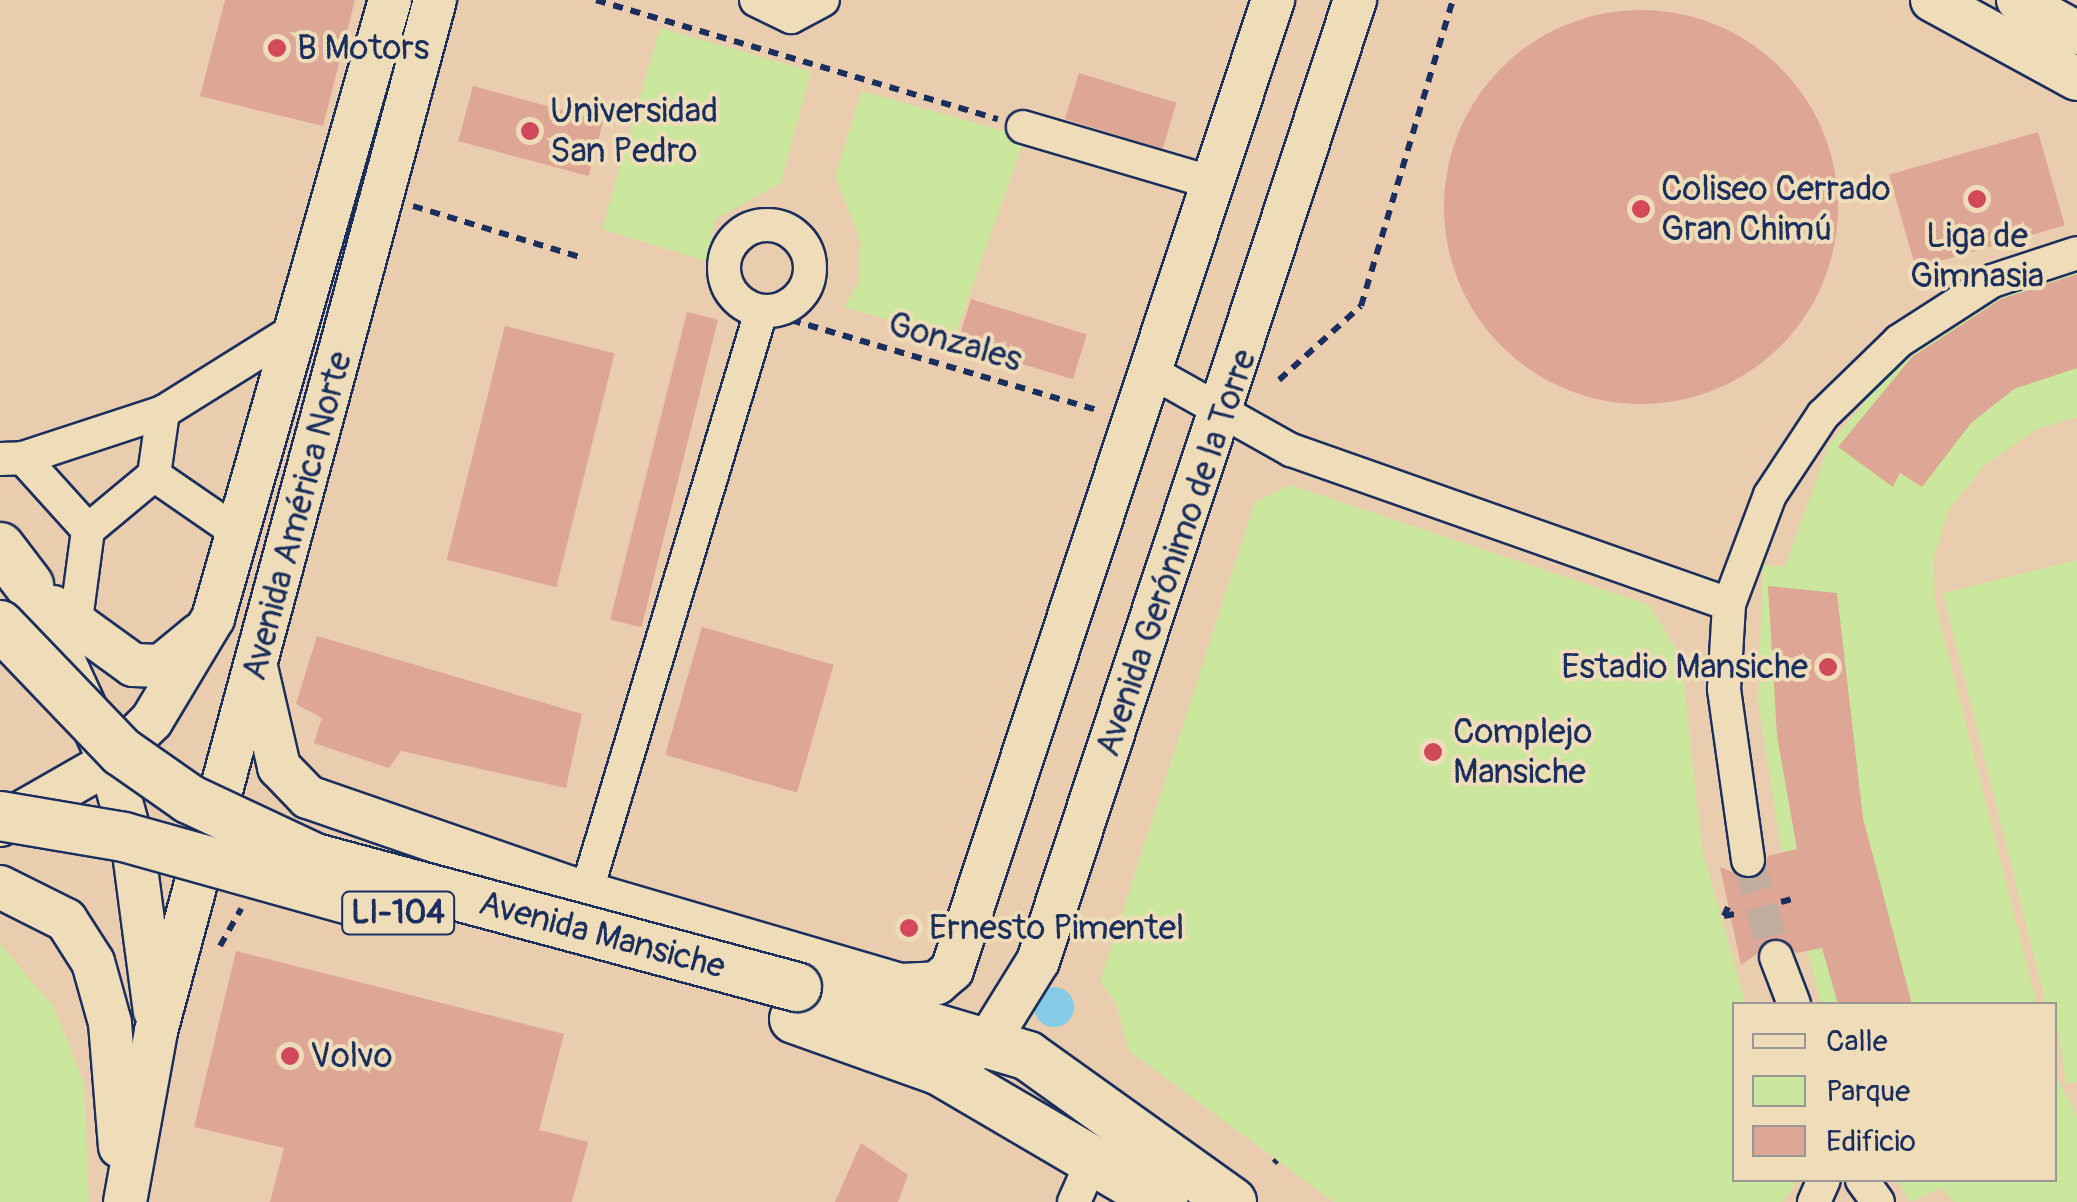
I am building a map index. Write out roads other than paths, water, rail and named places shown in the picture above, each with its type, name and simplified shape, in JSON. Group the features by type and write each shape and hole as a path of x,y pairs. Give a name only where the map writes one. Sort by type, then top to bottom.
{"highway":[{"path":"0,547 29,585"},
{"name":"Avenida Mansiche","path":"0,625 122,752 189,800 315,858 795,1003 940,1071 1163,1202"},
{"name":"Avenida Mansiche","path":"0,816 124,837 795,1003 989,1040 1028,1056 1232,1202"}],"main road":[{"name":"Avenida América Norte","path":"0,825 110,762 175,688 213,618 241,535 390,0"},
{"name":"Avenida América Norte","path":"156,1031 434,0"},
{"path":"1150,371 1273,0"},
{"name":"Avenida Gerónimo de la Torre","path":"940,1071 989,1040 1038,961 1224,409 1354,0"},
{"path":"1932,0 2011,12 2077,34"},
{"path":"2011,12 2077,79"},
{"path":"368,80 412,92"},
{"name":"Avenida Mansiche","path":"256,666 279,768 308,796 586,893 902,986 936,983 952,970 1150,371"},
{"path":"29,585 110,657 161,666 213,618"},
{"path":"29,585 110,762 136,862 156,1031 122,1202"},
{"path":"0,887 66,920 93,962 110,1023 122,1202"}],"street":[{"path":"756,0 792,17 823,0"},
{"path":"1024,126 1212,183"},
{"path":"1748,860 1725,707 1729,604 1770,495 1823,415 1899,341 1992,281 2067,259"},
{"path":"586,893 762,312"},
{"path":"88,530 12,458 163,412 296,329"},
{"path":"1150,371 1224,409 1291,450 1729,604"},
{"path":"75,628 88,530 154,475 163,412"},
{"path":"154,475 241,535"},
{"path":"1776,957 1793,1002"},
{"path":"1074,1202 1094,1158"}],"water":[{"path":"1054,987 1068,993 1074,1007 1068,1021 1054,1027 1040,1021 1034,1007 1040,993"}],"tunnel":[{"path":"1748,860 1776,957"}],"place":[{"name":"B Motors","path":"277,48"},
{"name":"Universidad San Pedro","path":"530,131"},
{"name":"Liga de Gimnasia","path":"1977,199"},
{"name":"Coliseo Cerrado Gran Chimú","path":"1641,209"},
{"name":"Estadio Mansiche","path":"1828,667"},
{"name":"Complejo Mansiche","path":"1433,752"},
{"name":"Ernesto Pimentel","path":"909,928"},
{"name":"Volvo","path":"290,1056"}]}
